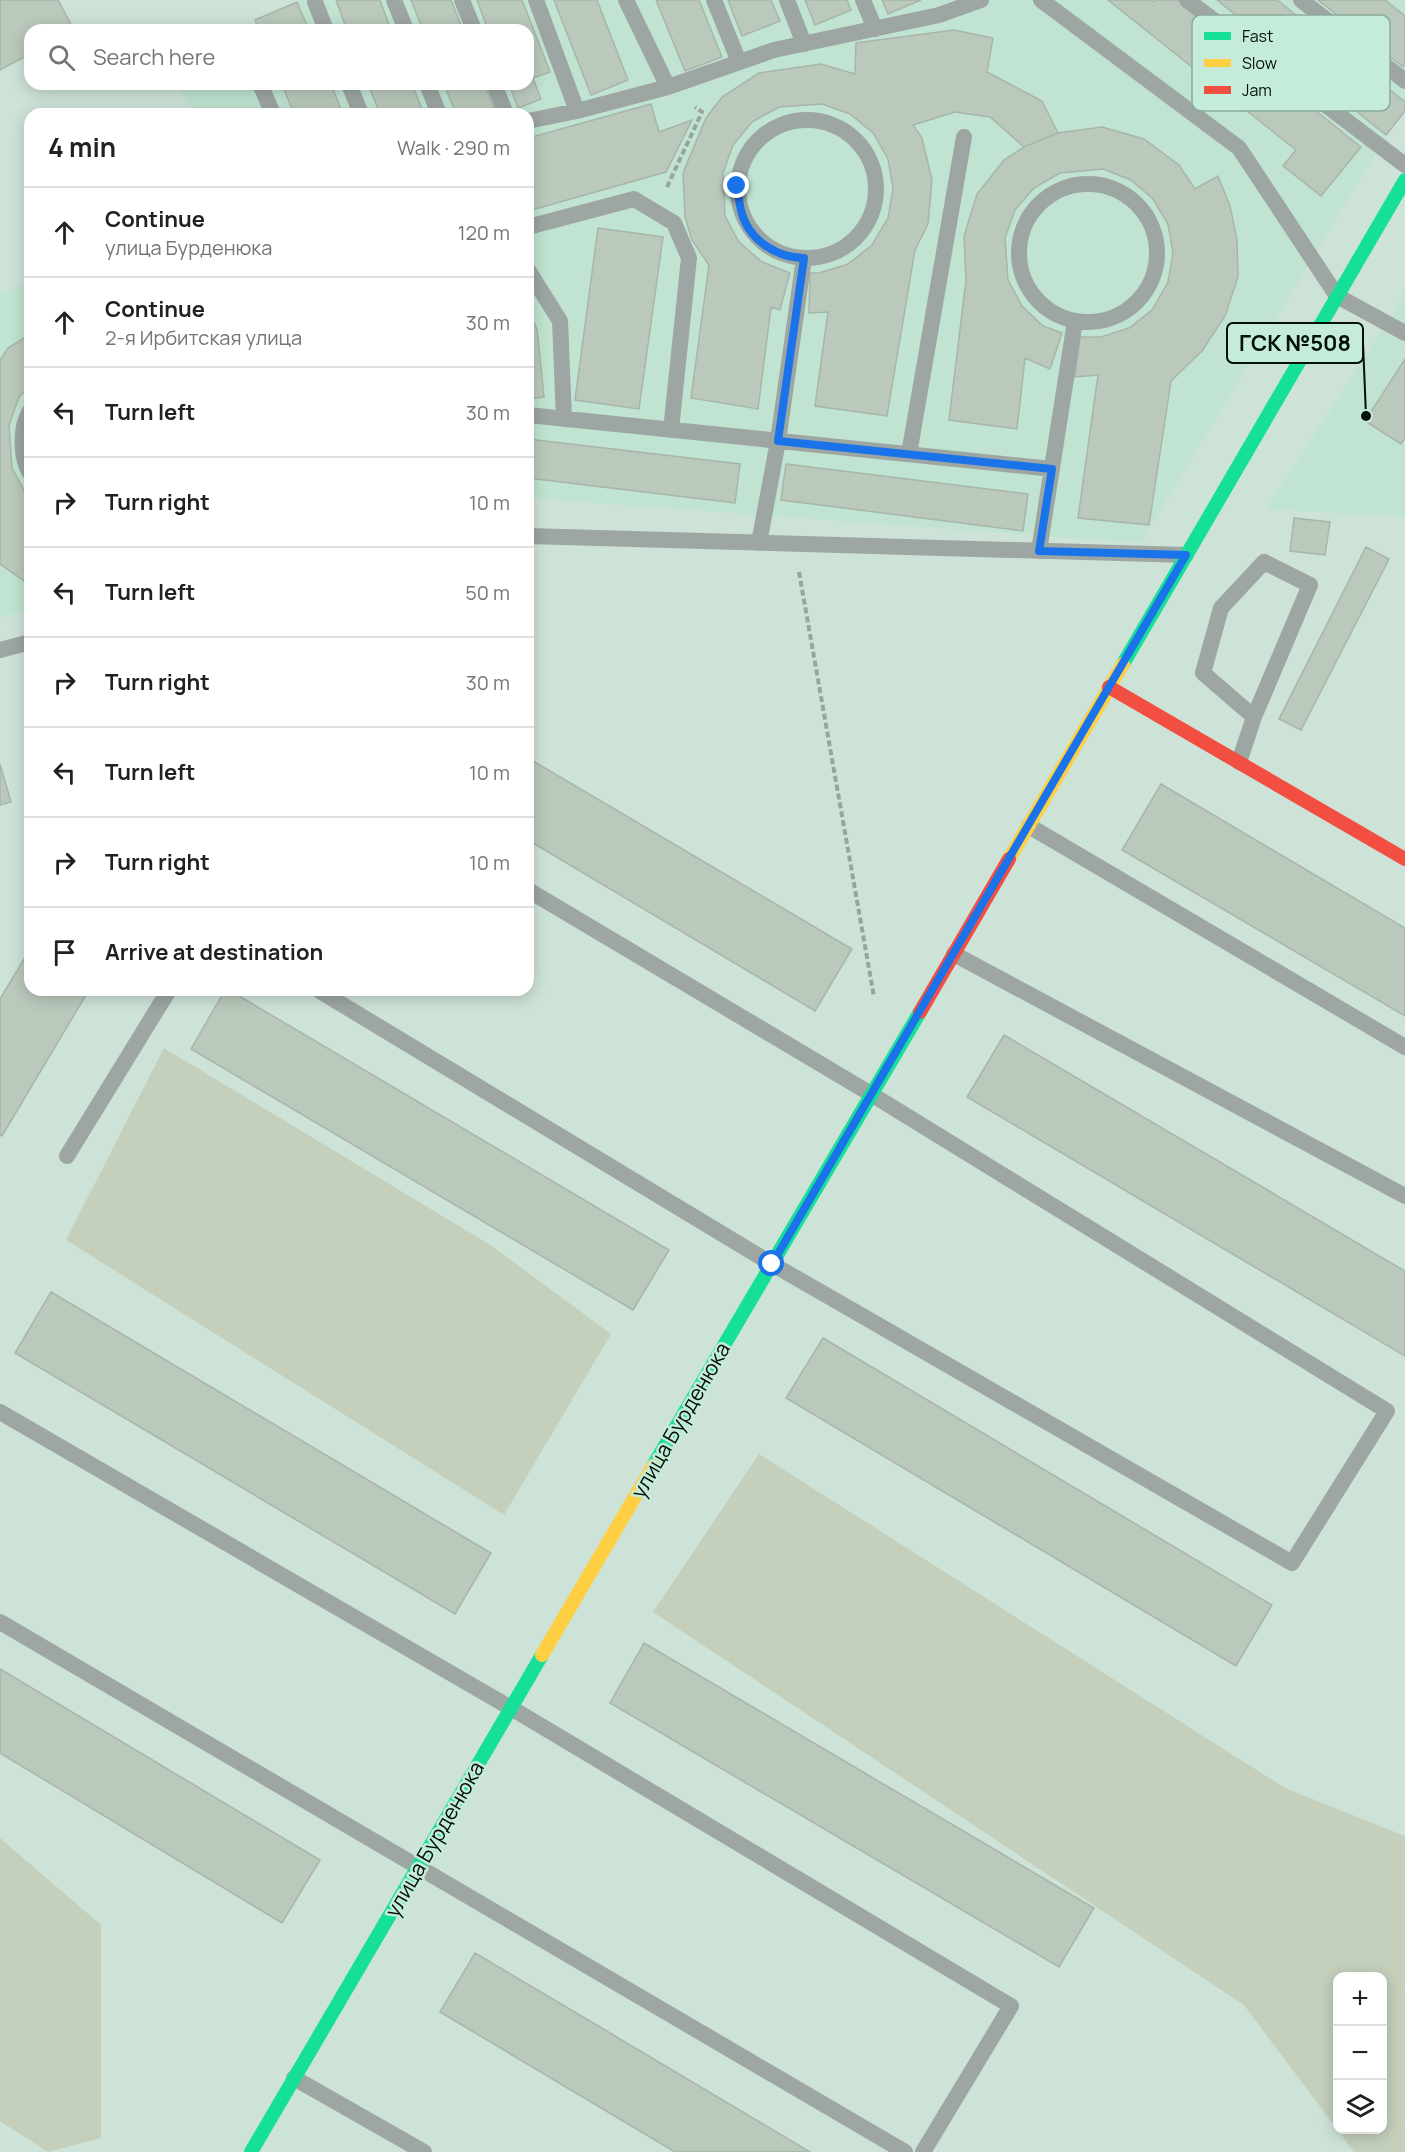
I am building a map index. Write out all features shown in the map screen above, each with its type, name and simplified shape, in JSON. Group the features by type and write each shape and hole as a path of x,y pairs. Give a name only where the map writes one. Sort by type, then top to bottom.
{"street":[{"name":"улица Бурденюка","path":"251,2152 1405,180"},
{"path":"1108,687 1405,859"}],"lane":[{"path":"394,0 404,24"},
{"path":"462,0 472,24"},
{"path":"536,0 577,111"},
{"path":"626,0 668,87"},
{"path":"714,0 739,62"},
{"path":"787,0 804,44"},
{"path":"863,0 875,29"},
{"path":"534,120 668,87 774,50 875,29 945,6 981,0"},
{"path":"1041,0 1239,148 1337,296 1405,333"},
{"path":"1187,0 1207,15"},
{"path":"1301,0 1320,15"},
{"path":"315,2 324,24"},
{"path":"1390,69 1405,81"},
{"path":"263,90 270,108"},
{"path":"352,90 359,108"},
{"path":"429,90 437,108"},
{"path":"496,90 504,108"},
{"path":"1334,111 1405,165"},
{"path":"816,120 839,127 858,142 872,162 877,186 874,210 862,232 845,248 837,252 822,258 804,258 794,258 775,252 755,237 742,216 737,186 742,162 756,142 775,127 791,121 816,120"},
{"path":"909,454 964,137"},
{"path":"1096,183 1120,190 1139,205 1153,225 1158,249 1155,273 1143,295 1126,311 1103,321 1075,321 1056,315 1036,300 1024,280 1018,250 1024,226 1037,205 1057,191 1073,185 1096,183"},
{"path":"534,225 634,199 674,223 689,258 671,430"},
{"path":"759,543 778,441 804,258"},
{"path":"534,280 560,321 564,419"},
{"path":"1039,551 1075,321"},
{"path":"534,416 1052,469"},
{"path":"24,431 22,438 24,450"},
{"path":"534,536 1186,555"},
{"path":"1239,762 1254,717 1310,585 1264,562 1221,608 1203,673 1254,717"},
{"path":"0,650 24,644"},
{"path":"1029,826 1405,1047"},
{"path":"328,996 772,1264 1292,1563 1387,1411 871,1094 534,894"},
{"path":"954,954 1405,1196"},
{"path":"67,1156 165,996"},
{"path":"0,1412 511,1708 1011,2006 923,2152"},
{"path":"0,1622 905,2152"},
{"path":"294,2078 424,2152"}],"path":[{"path":"656,213 702,112 668,87"},
{"path":"794,544 874,998"}],"shaded area":[{"path":"300,0 1405,0 1405,105 1141,543 534,498 534,108 191,108 181,90 534,90 534,24 258,24"},
{"path":"24,284 24,612 0,618 0,293"},
{"path":"1405,291 1405,517 1266,509 1387,323"},
{"path":"164,1048 492,1246 611,1334 504,1515 66,1240"},
{"path":"759,1454 1285,1788 1405,1836 1405,2152 1354,2152 1341,2134 1387,2134 1387,1972 1333,1972 1333,2124 1244,2005 653,1612"},
{"path":"0,1838 101,1925 101,2138 48,2152 0,2121"}],"building":[{"path":"0,0 58,0 71,24 24,24 24,57 0,70"},
{"path":"336,0 380,0 389,24 345,24"},
{"path":"411,0 451,0 461,24 421,24"},
{"path":"477,0 522,0 531,24 486,24"},
{"path":"554,0 597,0 628,80 591,95"},
{"path":"656,0 699,0 722,57 685,71"},
{"path":"728,0 771,0 780,21 742,36"},
{"path":"805,0 847,0 851,10 815,25"},
{"path":"882,0 921,0 888,14"},
{"path":"1108,0 1151,0 1154,2 1155,0 1178,0 1197,15 1192,15 1192,67"},
{"path":"1217,0 1277,0 1296,15 1236,15"},
{"path":"1318,0 1385,0 1405,16 1405,64 1403,67 1390,57 1390,15 1337,15"},
{"path":"297,2 306,24 257,24 255,20"},
{"path":"954,30 993,38 987,72 1042,101 1058,133 1024,147 990,117 955,112 913,125 922,138 932,180 928,224 915,250 887,416 815,406 828,312 809,313 810,273 819,273 848,264 872,245 888,218 893,188 888,159 873,133 850,114 822,104 779,107 752,122 733,145 723,173 725,216 739,242 762,262 790,273 780,310 771,307 758,409 691,398 709,265 692,240 685,217 683,173 706,118 722,97 759,73 821,64 855,74 856,43"},
{"path":"534,31 550,72 534,78"},
{"path":"534,81 541,99 518,108 511,90 534,90"},
{"path":"284,90 333,90 341,108 292,108"},
{"path":"370,90 414,90 422,108 378,108"},
{"path":"446,90 486,90 494,108 454,108"},
{"path":"1390,90 1405,102 1405,111 1386,135 1356,111 1390,111"},
{"path":"651,104 659,132 692,120 666,172 534,209 534,136"},
{"path":"1247,111 1316,111 1361,147 1321,196 1283,166 1296,150"},
{"path":"1102,127 1144,139 1179,165 1195,189 1218,176 1230,206 1237,240 1238,277 1225,316 1202,351 1171,381 1149,525 1078,518 1098,375 1075,377 1080,337 1101,337 1129,328 1152,310 1168,282 1173,253 1168,224 1153,199 1131,180 1103,169 1060,173 1034,188 1015,210 1005,238 1008,280 1022,306 1043,326 1062,333 1050,369 1025,358 1017,429 949,420 966,280 964,236 977,194 1004,160 1024,147 1058,133"},
{"path":"598,228 663,237 639,409 575,400"},
{"path":"534,323 537,329 544,397 534,398"},
{"path":"24,338 24,392 19,397 9,425 12,468 24,490 24,581 0,564 0,360 8,348"},
{"path":"1405,359 1405,438 1401,444 1365,421"},
{"path":"534,440 740,464 735,503 534,479"},
{"path":"786,464 1028,494 1023,531 781,500"},
{"path":"1294,518 1330,522 1325,555 1290,551"},
{"path":"1366,547 1389,559 1301,730 1279,719"},
{"path":"534,762 852,949 815,1011 534,844"},
{"path":"0,764 11,802 0,805"},
{"path":"1161,784 1405,928 1405,1016 1122,850"},
{"path":"24,959 24,996 85,996 2,1136 0,1135 0,999"},
{"path":"222,996 239,996 669,1250 633,1310 191,1049"},
{"path":"1004,1035 1405,1271 1405,1356 967,1097"},
{"path":"51,1292 491,1553 455,1614 15,1353"},
{"path":"823,1338 1272,1605 1236,1666 786,1398"},
{"path":"644,1643 1094,1908 1059,1967 610,1703"},
{"path":"0,1669 320,1860 282,1923 0,1753"},
{"path":"475,1953 810,2152 675,2152 440,2012"}],"traffic: fast":[{"path":"1123,664 1405,180"},
{"path":"653,1466 920,1012"},
{"path":"251,2152 542,1655"}],"traffic: slow":[{"path":"1009,859 1123,664"},
{"path":"542,1655 653,1466"}],"traffic: jam":[{"path":"1109,687 1405,859"},
{"path":"920,1012 1009,859"}],"place":[{"name":"ГСК №508","path":"1366,416"}],"route":[{"path":"737,186 742,216 755,237 775,252 794,258 804,258 778,441 1052,469 1039,551 1186,555 772,1264"}]}
